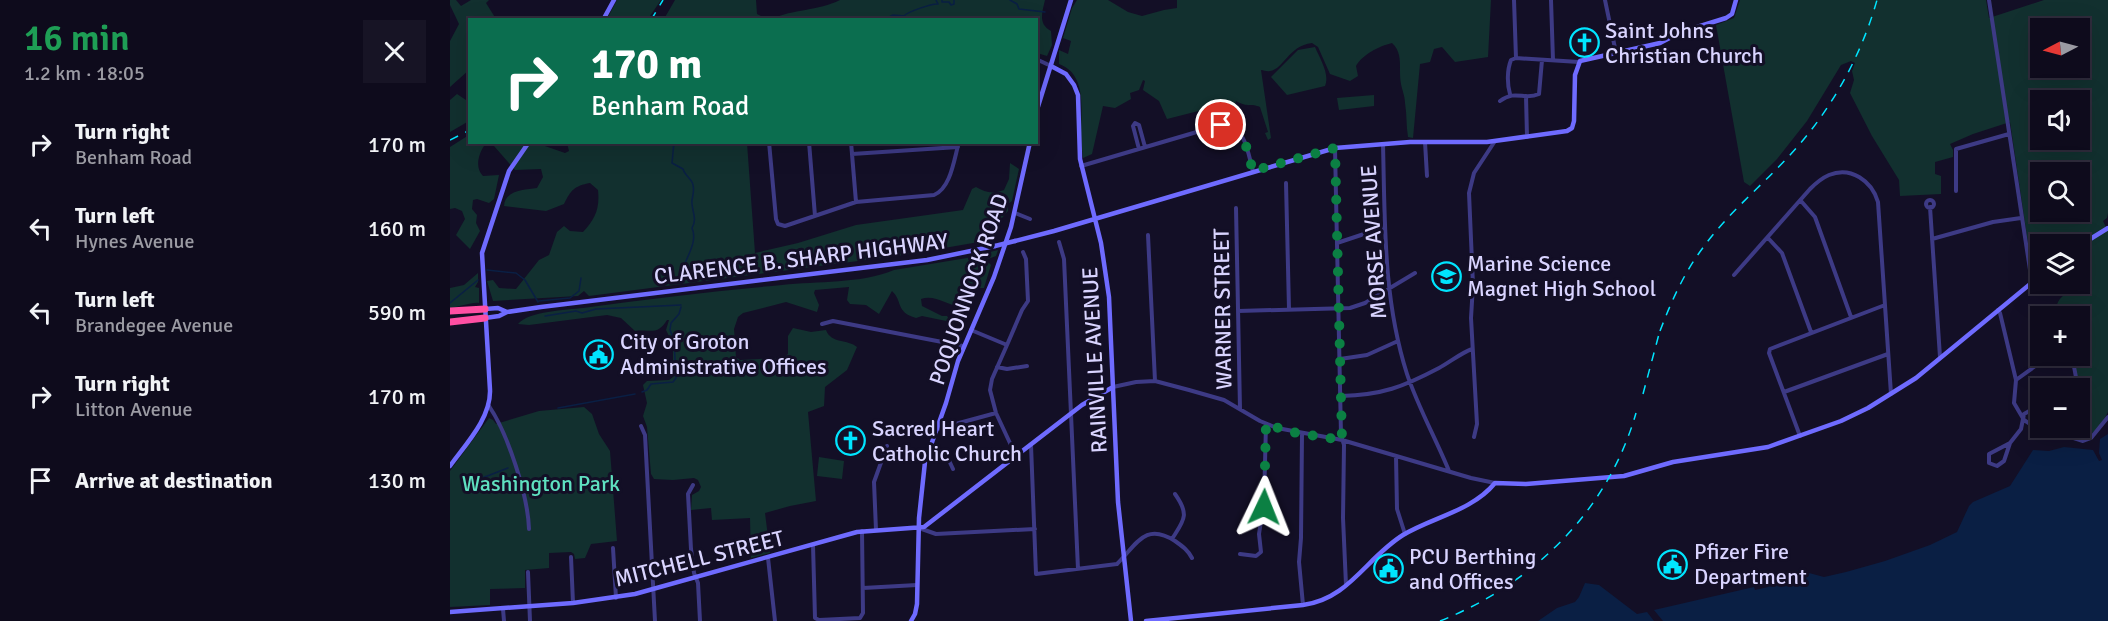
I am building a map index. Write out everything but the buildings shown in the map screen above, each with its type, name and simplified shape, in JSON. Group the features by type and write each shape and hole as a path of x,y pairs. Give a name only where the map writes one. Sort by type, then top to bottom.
{"highway":[{"path":"450,311 485,309"},
{"path":"450,322 485,318"}],"main road":[{"path":"604,18 614,0"},
{"path":"1038,107 1071,0"},
{"path":"1579,62 1660,43 1681,32 1726,18 1732,14 1736,0"},
{"name":"CLARENCE B. SHARP HIGHWAY","path":"485,318 507,312 927,260 1016,241 1335,148 1425,142 1496,141 1564,132 1572,128 1574,121 1575,75 1579,62"},
{"name":"RAINVILLE AVENUE","path":"1051,66 1066,74 1077,91 1078,144 1081,166 1095,218 1108,284 1118,502 1131,621"},
{"path":"450,466 484,417 489,406 483,250 509,172 528,144"},
{"name":"POQUONNOCK ROAD","path":"911,621 915,614 921,490 928,453 963,346 994,277 1015,213 1030,144"},
{"path":"2090,239 2108,228"},
{"path":"1146,621 1303,605 1328,599 1346,586 1383,550 1405,534 1477,499 1494,483 1526,484 1624,476 1673,462 1768,447 1854,416 1916,378 2030,285"},
{"name":"CLARENCE B. SHARP HIGHWAY","path":"485,309 498,308 507,312"},
{"path":"919,528 933,522 1072,413 1113,387"},
{"name":"MITCHELL STREET","path":"450,612 573,603 616,597 653,590 862,531 919,528"},
{"path":"915,614 918,621"}],"street":[{"path":"1514,0 1516,58"},
{"path":"1551,0 1553,60"},
{"path":"1605,0 1616,52"},
{"path":"1989,0 2030,271"},
{"path":"1510,94 1508,86 1511,60 1516,58 1579,62"},
{"path":"1038,60 1051,66"},
{"path":"1500,101 1510,94 1534,97 1539,94 1542,60"},
{"path":"1526,96 1527,137"},
{"path":"1139,149 1133,126 1135,123 1139,124 1145,147"},
{"path":"1081,166 1220,125 1229,125 1241,135 1253,171"},
{"path":"1956,191 1955,149 2009,134"},
{"path":"1474,437 1477,424 1472,349 1473,285 1469,190 1474,173 1496,141"},
{"path":"1425,142 1427,176"},
{"path":"769,144 776,219 778,224 785,226 856,202 934,195 946,184 959,145 852,154"},
{"path":"809,144 816,216"},
{"path":"851,144 856,202"},
{"name":"MORSE AVENUE","path":"1383,144 1388,288 1398,341 1410,382 1449,471"},
{"path":"1335,148 1346,586"},
{"path":"1734,275 1810,189 1829,175 1850,174 1865,180 1871,186 1878,202 1891,394"},
{"path":"1286,183 1289,309"},
{"path":"1801,201 1815,217 1851,317"},
{"path":"1930,207 1940,357"},
{"name":"WARNER STREET","path":"1236,208 1240,409"},
{"path":"1015,213 1030,219"},
{"path":"1932,240 1992,222 2021,218"},
{"path":"1337,243 1385,227"},
{"path":"1148,234 1155,381"},
{"path":"1768,238 1782,253 1811,332"},
{"path":"1059,242 1064,257 1078,569"},
{"path":"1016,456 996,413 990,390 997,368 1028,299 1026,259 1023,252"},
{"path":"1238,311 1338,309 1359,306 1415,273"},
{"path":"1800,436 1769,353 1770,349 1885,305"},
{"path":"1998,310 2016,380 2014,403 2024,420 2036,428 2083,441 2091,438 2108,417"},
{"path":"822,324 832,321 963,346"},
{"path":"971,329 1007,345"},
{"path":"1340,359 1367,355 1398,341"},
{"path":"1341,396 1384,392 1410,382 1472,349"},
{"path":"1784,392 1888,354"},
{"path":"997,368 1027,366"},
{"path":"2016,380 2035,366"},
{"path":"1113,387 1155,381 1211,395 1266,424 1302,434 1342,440 1494,483"},
{"path":"489,406 499,424 521,483 529,529"},
{"path":"2010,443 1992,451 1989,454 1989,463 1997,466 2004,461 2010,443 2021,429 2024,414 2030,411"},
{"path":"936,429 996,413"},
{"path":"1240,555 1256,556 1261,552 1259,534 1264,502 1266,424"},
{"path":"641,426 645,435 655,621"},
{"path":"1302,434 1302,526 1299,562 1303,605"},
{"path":"1030,445 1036,574 1117,564 1150,532 1160,533 1172,539 1188,550 1192,558"},
{"path":"876,530 874,481 887,446"},
{"path":"928,453 947,456 953,469"},
{"path":"1396,456 1397,509 1405,534"},
{"path":"693,484 688,494 691,549 700,621"},
{"path":"1172,539 1183,522 1185,513 1175,494"},
{"path":"919,528 936,534 1035,529"},
{"path":"813,545 814,618 819,620 862,617 862,531"},
{"path":"613,548 616,597"},
{"path":"571,557 573,603"},
{"path":"768,558 775,621"},
{"path":"528,572 530,621"},
{"path":"863,588 917,585"},
{"path":"503,609 504,621"}],"green space":[{"path":"450,0 456,0 461,6 471,0 489,0 486,3 495,18 468,18 468,71 450,87 450,41 459,24"},
{"path":"617,0 661,0 649,18 608,18"},
{"path":"675,0 756,0 757,14 765,18 665,18"},
{"path":"840,0 1045,0 1042,18 1044,25 1051,31 1052,45 1047,56 1038,53 1038,18 775,18"},
{"path":"1077,0 1108,0 1128,12 1142,16 1177,8 1177,0 1491,0 1488,57 1455,62 1442,47 1434,49 1430,62 1420,64 1413,138 1408,137 1399,57 1392,43 1362,58 1356,66 1358,76 1350,81 1330,74 1318,47 1312,43 1297,48 1275,69 1261,70 1271,138 1268,140 1265,133 1268,132 1260,107 1236,101 1234,108 1222,105 1167,119 1159,101 1143,90 1145,81 1143,80 1139,90 1130,93 1131,99 1115,108 1103,106 1092,154 1083,158 1078,84 1068,69 1059,64 1059,50 1068,54 1071,41 1063,38 1072,8"},
{"path":"1740,0 1986,0 1989,18 2044,0 2108,0 2108,213 2107,218 2103,221 2108,231 2108,412 2094,432 2090,434 2090,378 2077,378 2075,366 2090,366 2090,306 2057,306 2066,294 2090,294 2090,234 2030,234 2030,257 2010,122 1950,144 1953,157 1935,162 1935,174 1941,176 1941,194 1900,196 1899,180 1872,136 1850,93 1854,80 1852,71 1855,63 1851,61 1841,65 1807,121 1777,159 1750,186 1744,182 1716,25 1734,18"},
{"path":"1315,47 1325,72 1325,86 1287,95 1271,77 1298,50"},
{"path":"457,94 468,101 468,122 450,132 450,100"},
{"path":"1374,95 1374,106 1339,110 1337,98"},
{"path":"468,136 468,144 544,144 565,153 569,151 567,144 747,144 755,253 798,243 856,225 963,210 972,189 976,187 986,192 1004,190 1009,179 1010,163 1019,169 1008,211 1002,218 990,222 988,228 997,236 996,239 904,255 589,296 584,291 578,296 493,301 487,281 493,280 499,288 516,289 539,260 549,255 557,232 564,226 570,231 583,232 594,218 598,190 590,183 577,187 564,204 546,211 504,206 511,194 537,188 543,177 541,169 515,170 494,146 484,146 478,161 480,173 483,176 499,175 494,199 489,203 473,200 472,209 477,215 476,223 480,231 470,249 456,235 465,219 462,211 455,208 450,209 450,147"},
{"path":"998,250 996,256 987,261 991,265 984,288 967,288 960,306 931,298 921,299 922,306 942,316 947,316 951,322 922,316 916,318 909,316 902,309 892,291 879,314 866,305 850,304 847,300 849,287 815,290 819,305 817,312 786,302 743,313 738,317 734,329 736,357 740,360 782,358 788,354 788,336 793,328 811,332 826,330 832,337 857,347 847,370 825,387 824,406 808,412 816,501 765,513 770,553 751,558 750,518 712,520 711,508 691,510 692,495 701,487 698,480 694,478 654,479 651,474 647,427 643,416 647,403 643,385 647,381 669,380 673,377 673,344 666,330 669,320 657,330 650,331 635,331 621,318 607,315 529,325 518,324 530,316 558,311 657,298 867,278 894,270 967,258"},
{"path":"478,273 478,282 475,287 479,288 479,303 450,308 450,288 464,285"},
{"name":"Washington Park","path":"584,407 592,414 599,434 610,451 617,541 591,544 585,558 575,559 571,552 549,553 549,568 525,570 525,588 490,589 490,605 450,607 450,471 489,418 496,424 539,411"},
{"path":"819,457 844,461 842,479 817,476"}],"water":[{"path":"2108,434 2108,621 1663,621 1654,610 1754,587 1755,590 1768,587 1767,583 1798,570 1824,577 1846,572 1930,545 1957,532 1973,502 2010,486 2033,450 2049,451 2064,447 2093,450 2099,461 2102,460 2099,453 2100,439"},
{"path":"1585,583 1599,585 1637,614 1647,612 1654,621 1538,621 1557,608 1575,602"}],"waterway":[{"path":"888,18 893,15 904,16 920,8 938,4 936,0"},
{"path":"942,0 951,5 954,4 954,0"},
{"path":"1010,0 1017,4 1019,9 1045,12"},
{"path":"674,144 672,163 683,169 693,188 692,228 694,237 685,263 686,275"},
{"path":"487,270 516,273 525,280 538,302"},
{"path":"539,301 570,298 579,291 581,278"},
{"path":"450,303 478,280"},
{"path":"545,316 576,311 582,313 596,309 681,305"},
{"path":"642,392 647,390 651,384 673,382 676,378 674,340 670,330 671,323 679,314 681,307"},
{"path":"558,408 635,394"},
{"path":"464,485 508,468"}],"railway":[{"path":"652,18 663,0"},
{"path":"1660,331 1678,288 1702,249 1725,221 1799,145 1836,95 1864,39 1877,0"},
{"path":"450,140 468,131"},
{"path":"1643,394 1659,334"},
{"path":"1440,621 1506,587 1536,565 1562,540 1607,482 1623,449 1636,413"}],"place":[{"name":"Saint Johns Christian Church","path":"1584,43"},
{"name":"Marine Science Magnet High School","path":"1446,276"},
{"name":"City of Groton Administrative Offices","path":"599,354"},
{"name":"Sacred Heart Catholic Church","path":"851,441"},
{"name":"Pfizer Fire Department","path":"1673,564"},
{"name":"PCU Berthing and Offices","path":"1388,569"}],"route":[{"path":"1221,125 1232,126 1240,132 1253,171 1335,148 1342,440 1291,432 1266,424 1264,507"}]}
